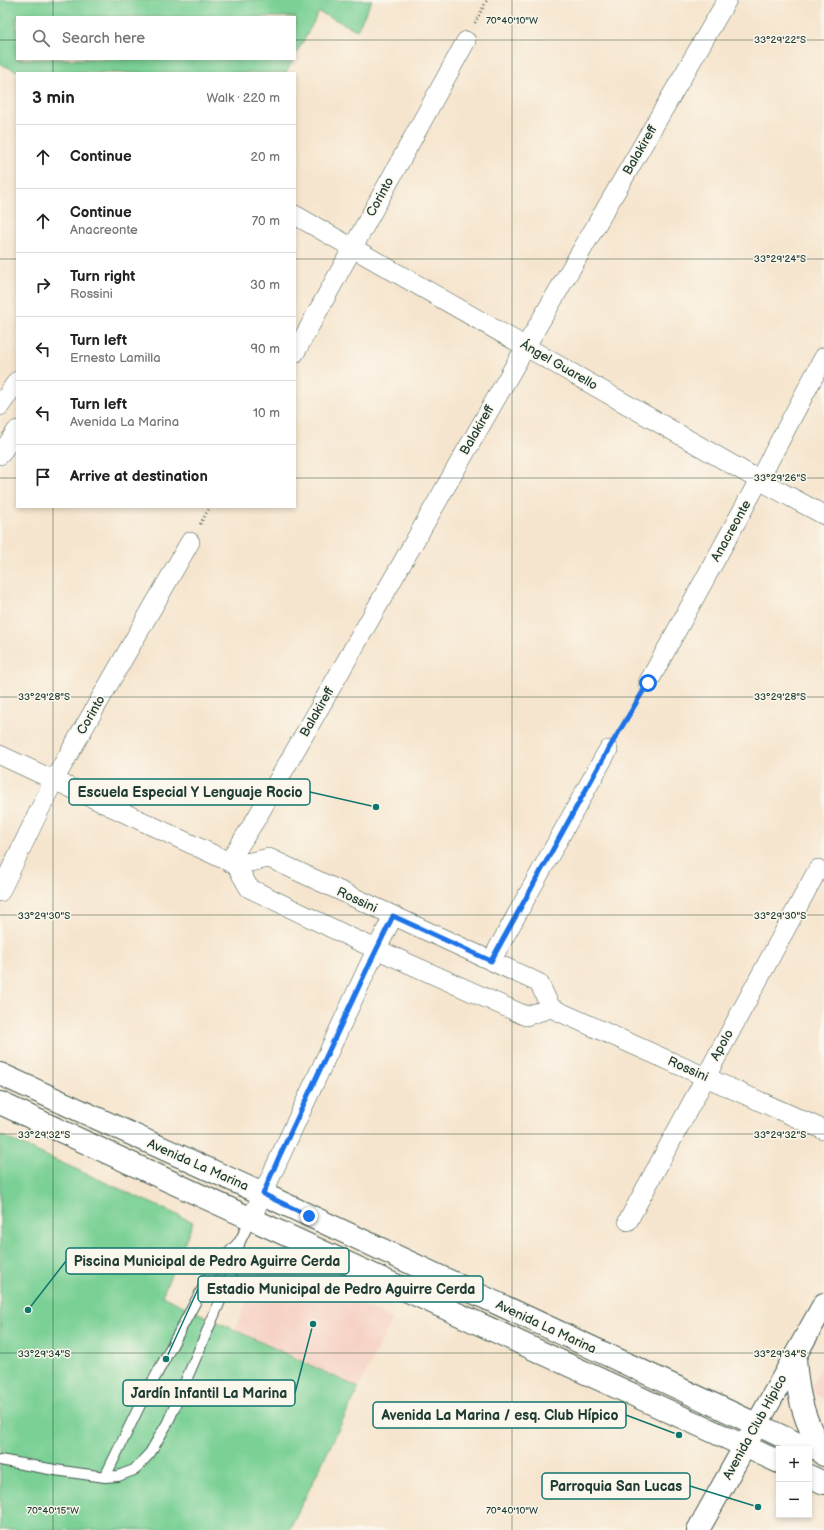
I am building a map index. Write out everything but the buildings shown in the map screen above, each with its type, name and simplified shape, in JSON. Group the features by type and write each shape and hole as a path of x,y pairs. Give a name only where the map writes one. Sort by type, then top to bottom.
{"street":[{"name":"Balakireff","path":"233,863 256,819 526,346 727,0"},
{"name":"Corinto","path":"296,351 466,41"},
{"name":"Ángel Guarello","path":"296,216 759,480 824,515"},
{"name":"Anacreonte","path":"648,683 759,480 824,357"},
{"path":"0,406 16,382"},
{"path":"0,455 16,431"},
{"name":"Corinto","path":"0,892 54,780 190,542"},
{"path":"491,961 608,750"},
{"path":"0,755 233,863 249,888 377,948 526,1016 551,1008"},
{"name":"Rossini","path":"233,863 269,858 539,983 551,1008 824,1130"},
{"name":"Apolo","path":"628,1221 818,869"},
{"path":"251,1219 393,916"},
{"name":"Avenida La Marina","path":"0,1074 263,1194 802,1446"},
{"name":"Avenida La Marina","path":"0,1103 776,1461"},
{"path":"56,1129 67,1105"},
{"path":"130,1163 142,1139"},
{"path":"394,1285 406,1261"},
{"name":"Avenida Club Hípico","path":"698,1530 824,1304"},
{"path":"543,1354 554,1330"},
{"path":"795,1357 796,1381 802,1409 810,1431 824,1456"},
{"name":"Avenida La Marina","path":"812,1450 824,1456"},
{"path":"812,1477 824,1483"}],"lane":[{"path":"0,1460 55,1470 105,1476 118,1476 134,1470 150,1453 168,1422 230,1278 240,1240 251,1219"},
{"path":"105,1476 139,1407 212,1271 240,1240"}],"path":[{"path":"608,750 648,683"}],"shaded area":[{"path":"267,1260 392,1319 359,1388 234,1330"},
{"path":"824,1362 824,1399 809,1391"}],"green space":[{"path":"0,0 372,0 357,30 319,12 296,54 296,16 16,16 16,60 293,60 287,72 20,72 0,64"},
{"path":"0,1135 193,1222 162,1296 359,1388 289,1530 0,1530"}],"place":[{"name":"Escuela Especial Y Lenguaje Rocio","path":"376,807"},
{"name":"Piscina Municipal de Pedro Aguirre Cerda","path":"28,1310"},
{"name":"Jardín Infantil La Marina","path":"313,1324"},
{"name":"Estadio Municipal de Pedro Aguirre Cerda","path":"166,1359"},
{"name":"Avenida La Marina / esq. Club Hípico","path":"679,1435"},
{"name":"Parroquia San Lucas","path":"758,1507"}],"route":[{"path":"309,1216 263,1194 393,916 491,961 608,750 648,683"}]}
